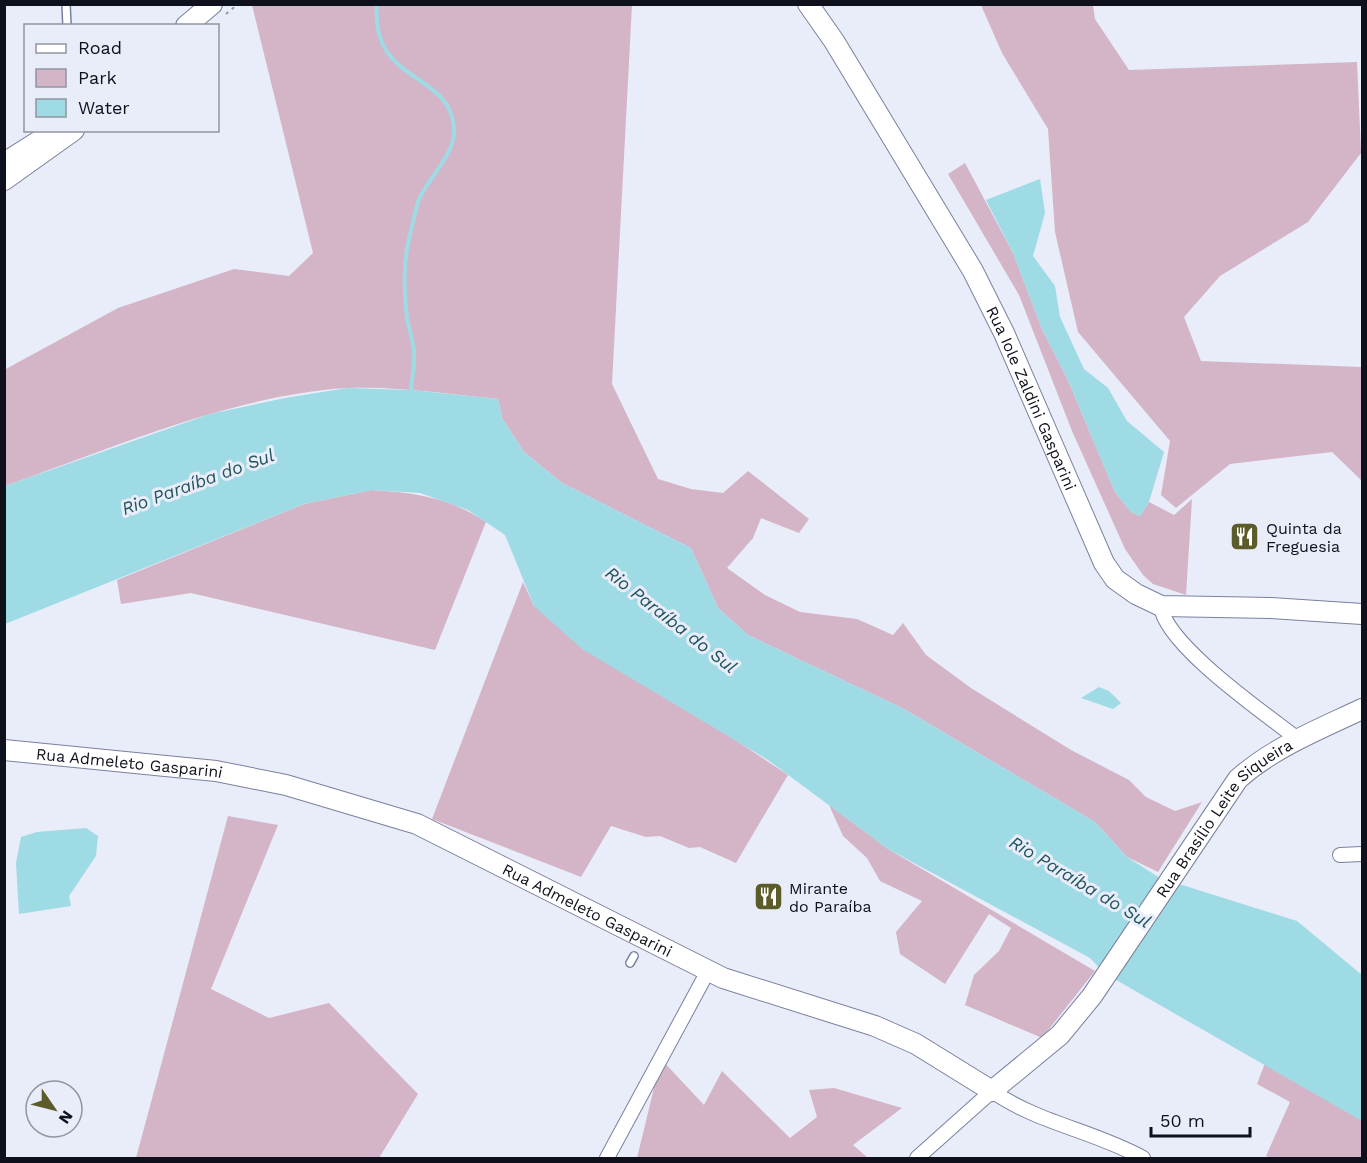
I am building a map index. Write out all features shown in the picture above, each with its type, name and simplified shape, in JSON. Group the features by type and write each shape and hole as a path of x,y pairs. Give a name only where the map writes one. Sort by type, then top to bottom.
{"main road":[{"path":"188,24 212,4"},
{"path":"206,24 229,4"},
{"name":"Rua Iole Zaldini Gasparini","path":"808,4 834,41 973,271 1004,333 1104,563 1115,579 1136,594 1161,606 1271,608 1362,614"},
{"path":"4,163 52,132"},
{"path":"4,180 71,132"},
{"name":"Rua Brasílio Leite Siqueira","path":"992,1091 1060,1035 1092,996 1238,779 1251,767 1362,709"},
{"name":"Rua Admeleto Gasparini","path":"4,750 216,771 286,785 417,824 469,848 708,971 794,1002 875,1026 916,1044 992,1091"}],"street":[{"path":"1161,606 1162,614 1176,637 1194,655 1299,740"},
{"path":"1340,855 1362,855"},
{"path":"607,1158 708,971"},
{"path":"917,1158 992,1091"},
{"name":"Rua Admeleto Gasparini","path":"992,1091 1026,1113 1121,1146 1143,1158"}],"lane":[{"path":"66,4 67,24"}],"green space":[{"path":"252,5 632,5 612,384 658,479 691,489 723,493 748,471 809,519 799,533 761,518 753,538 727,568 765,595 800,612 857,619 893,635 903,623 926,655 971,688 1071,750 1129,780 1146,797 1175,811 1202,802 1158,872 1127,857 1095,822 904,709 748,635 718,608 691,548 562,483 524,452 502,418 498,399 385,388 347,388 304,393 261,401 173,425 5,486 4,370 118,308 234,269 289,276 313,253"},
{"path":"981,5 1093,5 1095,19 1129,70 1357,62 1361,153 1308,222 1220,276 1184,317 1201,361 1362,367 1362,481 1332,452 1230,464 1176,508 1161,495 1170,441 1078,332 1055,232 1048,129 1002,53"},
{"path":"965,163 1013,253 1042,329 1067,378 1115,492 1131,512 1140,516 1149,502 1174,515 1192,499 1186,595 1153,584 1143,575 1125,549 1072,431 1019,295 948,174"},
{"path":"372,490 431,498 459,507 486,522 435,650 191,593 121,604 117,580 304,504"},
{"path":"523,582 534,606 788,775 736,863 700,847 689,848 660,836 646,837 611,826 581,877 432,819"},
{"path":"829,805 888,849 1095,971 1042,1038 965,1005 974,975 999,951 1011,928 989,914 945,984 900,954 896,932 922,901 880,881 867,858 843,836"},
{"path":"228,816 278,825 211,989 269,1018 329,1003 418,1094 379,1158 136,1158"},
{"path":"661,1059 704,1105 722,1071 790,1138 817,1117 809,1090 834,1088 902,1108 853,1145 868,1158 637,1158"},
{"path":"1265,1063 1362,1120 1362,1158 1271,1158 1266,1156 1290,1102 1257,1084"}],"water":[{"path":"1040,179 1045,213 1033,256 1055,286 1060,317 1084,369 1108,388 1127,421 1164,452 1149,502 1140,516 1131,512 1115,492 1067,378 1042,329 1013,253 986,200"},
{"name":"Rio Paraíba do Sul","path":"347,388 411,390 498,399 502,418 524,452 562,483 691,548 718,608 748,635 904,709 1095,822 1127,857 1160,878 1297,921 1362,975 1362,1121 1104,973 1090,958 888,849 768,760 582,649 534,606 505,535 468,510 420,493 372,490 304,504 5,624 5,486 210,414"},
{"path":"1099,687 1109,691 1121,703 1113,709 1081,698"},
{"path":"86,828 98,836 96,856 69,896 71,906 19,914 16,863 21,837 37,832"}],"waterway":[{"path":"377,4 378,30 386,49 397,64 439,96 449,109 454,128 450,149 419,199 406,253 406,306 414,358 411,390"}],"place":[{"name":"Quinta da Freguesia","path":"1245,537"},
{"name":"Mirante do Paraíba","path":"768,897"}]}
